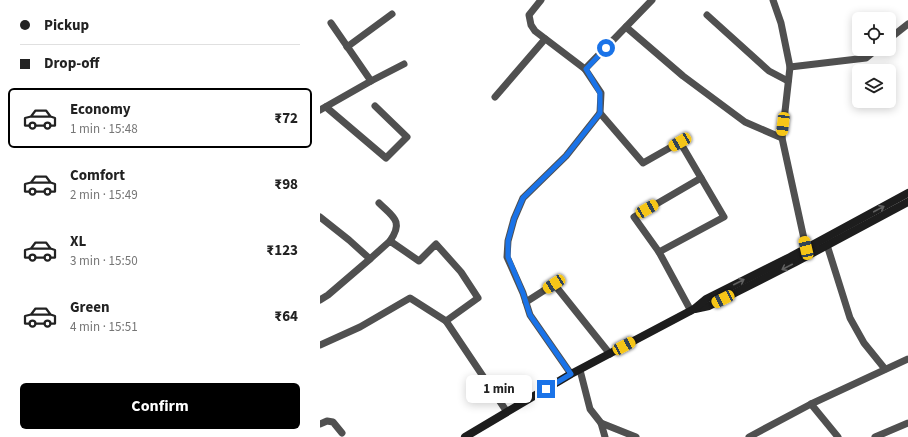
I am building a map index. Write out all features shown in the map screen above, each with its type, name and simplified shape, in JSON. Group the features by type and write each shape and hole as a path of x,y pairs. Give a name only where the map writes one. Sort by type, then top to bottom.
{"main road":[{"path":"692,310 709,306 827,245 908,193"},
{"path":"465,437 571,374 692,310 706,299 806,248 908,202"}],"street":[{"path":"541,0 532,10 529,19 535,31 586,69 600,93 600,113 566,156 523,198 514,219 508,241 508,257 530,315 571,374"},
{"path":"586,69 652,0"},
{"path":"773,0 781,23 790,67 782,138 806,248"},
{"path":"348,47 392,14"},
{"path":"707,15 769,71 788,81"},
{"path":"331,23 371,81"},
{"path":"896,33 908,24"},
{"path":"626,27 683,76 745,122 782,138"},
{"path":"495,97 545,39"},
{"path":"790,67 866,58 868,56"},
{"path":"375,106 407,137 386,158 323,109 404,64"},
{"path":"600,113 643,163 680,142 724,217 659,252"},
{"path":"692,310 659,252 634,217 701,178"},
{"path":"320,300 328,295 370,259 390,241 396,232 396,220 379,203"},
{"path":"320,217 370,259"},
{"path":"390,241 419,261 436,244 461,272 478,298 446,321"},
{"path":"827,245 850,318 864,343 885,369"},
{"path":"526,302 554,284 610,354"},
{"path":"320,345 360,327 410,298 446,321 507,412"},
{"path":"749,437 810,404 908,359"},
{"path":"580,370 590,409 601,423 605,437"},
{"path":"810,404 838,437"},
{"path":"320,424 327,421 333,422 342,433"},
{"path":"601,423 636,437"},
{"path":"875,437 908,423"}],"route":[{"path":"546,389 571,374 530,315 523,293 514,275 508,257 508,241 514,219 523,198 566,156 600,113 600,93 586,69 606,48"}]}
